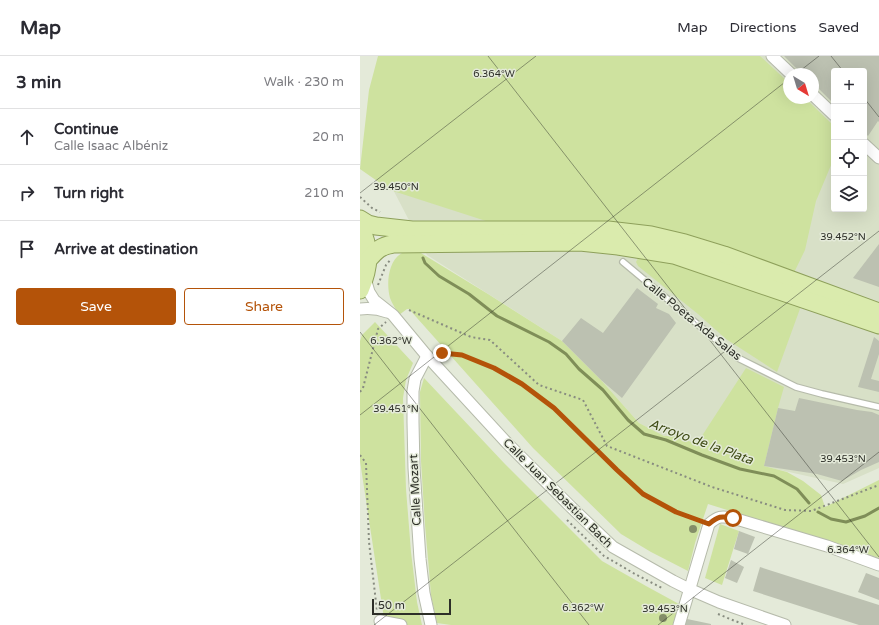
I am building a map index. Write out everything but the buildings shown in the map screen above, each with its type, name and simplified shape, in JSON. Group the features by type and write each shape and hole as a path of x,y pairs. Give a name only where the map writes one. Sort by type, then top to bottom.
{"main road":[{"path":"360,219 368,224 376,226 412,230 608,230 651,235 685,243 724,255 879,312"},
{"path":"360,226 365,237 368,260 362,284"},
{"path":"368,260 379,248 386,245 393,250 580,242 618,246 674,255 879,325"}],"street":[{"path":"772,56 785,68"},
{"path":"819,101 831,112"},
{"path":"867,147 879,158"},
{"name":"Calle Juan Sebastian Bach","path":"362,284 374,300 393,315 427,356 507,443 612,547 689,589 719,602 785,625"},
{"path":"360,308 374,309 393,315"},
{"name":"Calle Mozart","path":"427,356 412,391 412,422 420,560 424,593 431,625"},
{"path":"679,625 689,589 712,521 722,516 827,546 879,565"},
{"path":"378,618 401,625"}],"lane":[{"name":"Calle Poeta Ada Salas","path":"623,262 738,358 796,387 879,407"}],"path":[{"path":"360,197 372,208 385,214"},
{"path":"378,290 378,286 393,250"},
{"path":"409,310 471,337 490,340 539,385 583,400 607,446 712,487 785,510 811,511 879,485"},
{"path":"360,392 363,388 378,329 393,315"},
{"path":"427,356 442,353 462,355 494,368 522,384 554,408 643,494 676,512 712,521"},
{"path":"360,455 366,463 369,542 378,618"}],"shaded area":[{"path":"406,56 879,56 879,468 843,484 713,455 680,436 664,436 639,423 601,380 562,341 427,255 386,176"}],"green space":[{"path":"378,56 760,56 783,77 783,104 811,104 831,123 831,165 816,201 805,250 789,283 511,229 390,190 360,169 369,90"},
{"path":"416,250 562,341 601,380 639,423 664,436 680,436 696,445 746,368 784,387 764,466 787,472 803,481 821,495 825,507 879,480 879,558 708,504 695,543 688,571 651,552 621,534 533,448 409,309 399,315 390,298 389,292 388,279 391,266 399,255 407,251"},
{"path":"638,258 663,261 689,267 801,306 777,372 726,339 698,314 638,266 636,262"},
{"path":"375,322 413,363 406,380 403,398 406,489 411,552 417,602 422,625 385,625 360,461 360,341 362,335"},
{"path":"424,378 504,463 602,561 679,604 673,625 451,625 437,623 431,596 421,461 420,392"},
{"path":"720,524 739,531 722,585 705,578"}],"waterway":[{"name":"Arroyo de la Plata","path":"423,258 425,263 439,276 469,294 497,316 549,342 566,354 579,369 603,390 628,420 644,434 666,440 740,469 774,476 797,489 809,503"},
{"name":"Arroyo de la Plata","path":"818,512 831,519 846,522 865,516 879,508"}],"route":[{"path":"442,353 462,355 494,368 522,384 554,408 643,494 676,512 709,524 714,519 722,516 733,518"}]}
